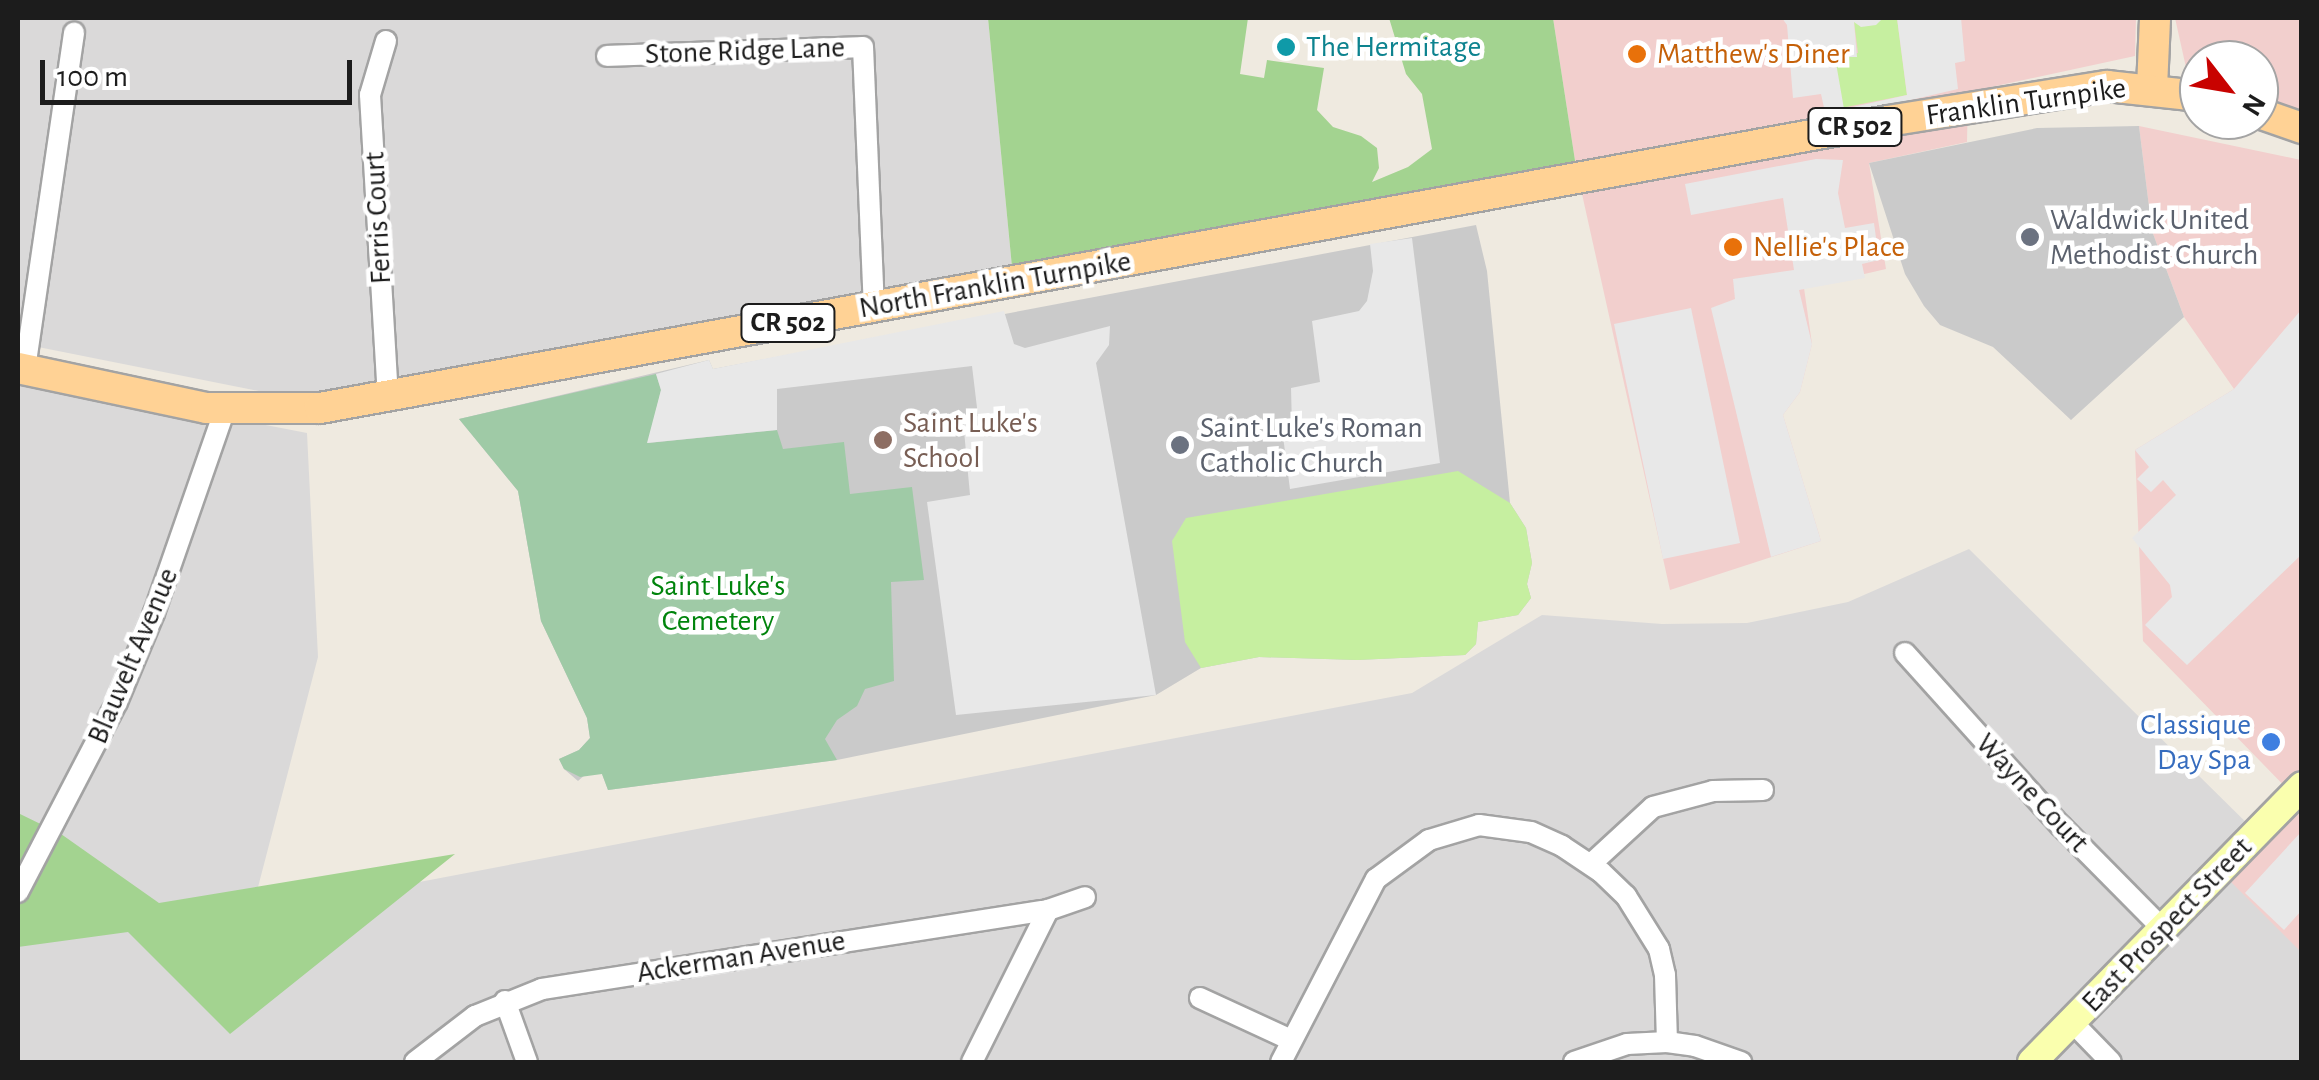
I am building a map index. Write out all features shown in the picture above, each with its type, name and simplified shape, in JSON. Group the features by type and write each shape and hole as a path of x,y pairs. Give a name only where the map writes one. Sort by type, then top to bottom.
{"main road":[{"path":"2152,88 2155,18"},
{"name":"Franklin Turnpike","path":"1558,181 2107,86 2179,93"},
{"name":"North Franklin Turnpike","path":"21,368 157,400 225,409 320,408 1558,181"}],"street":[{"path":"21,368 74,33"},
{"name":"Ferris Court","path":"386,41 370,95 388,397"},
{"name":"Stone Ridge Lane","path":"607,56 863,47 874,307"},
{"name":"Blauvelt Avenue","path":"18,892 117,702 154,612 225,409"},
{"name":"Wayne Court","path":"1905,653 2061,826 2164,929"},
{"name":"East Prospect Street","path":"2032,1062 2302,786"},
{"path":"1591,864 1653,808 1714,792 1764,790"},
{"path":"1281,1062 1376,879 1429,840 1479,825 1506,826 1562,846 1591,864 1626,896 1658,949 1665,975 1667,1042"},
{"name":"Ackerman Avenue","path":"414,1062 442,1037 505,1001 578,982 1048,910 1085,897"},
{"path":"972,1062 1048,910"},
{"path":"1200,998 1291,1040"},
{"path":"505,1001 527,1062"},
{"path":"2073,1022 2111,1062"},
{"path":"1574,1062 1627,1044 1667,1042 1695,1046 1741,1062"}],"shaded area":[{"path":"18,18 988,18 1012,267 314,402 18,343"},
{"path":"1553,18 1959,18 1961,26 1961,18 2136,18 2135,56 1968,92 1967,142 1869,163 1886,269 1804,288 1812,344 1800,392 1783,415 1821,541 1670,590 1576,167"},
{"path":"1782,18 1883,18 1876,25 1861,27 1854,22 1857,57 1835,57 1844,109 1907,95 1897,18 1961,18 1965,61 1955,63 1958,89 1820,121 1825,112 1821,94 1793,98 1787,25"},
{"path":"2175,18 2301,18 2301,120 2279,112 2279,40 2180,40"},
{"path":"2139,126 2179,134 2179,140 2206,140 2301,160 2301,803 2143,641 2135,450 2234,389 2184,317 2152,231"},
{"path":"2139,126 2152,231 2184,317 2071,420 1993,347 1940,325 1924,306 1905,274 1869,163 2037,128"},
{"path":"1816,159 1843,160 1838,193 1845,228 1874,223 1879,260 1862,264 1865,278 1799,290 1812,344 1800,392 1783,415 1821,541 1771,557 1711,308 1735,299 1733,279 1794,270 1783,198 1691,215 1685,184"},
{"path":"1476,225 1487,271 1510,503 1526,528 1532,563 1527,584 1531,598 1518,615 1478,622 1476,644 1465,655 1357,660 1259,657 1201,668 1156,695 837,760 608,790 602,774 587,773 578,781 564,769 559,759 579,750 590,738 587,718 541,621 518,491 459,419 709,360 713,369"},
{"path":"1412,238 1440,463 1290,489 1282,429 1292,427 1291,388 1320,382 1312,321 1359,311 1367,301 1373,271 1370,244"},
{"path":"1691,308 1740,543 1663,559 1614,324"},
{"path":"2301,310 2301,555 2187,665 2145,625 2172,597 2170,585 2132,538 2176,495 2163,480 2151,492 2137,479 2149,467 2135,450 2234,389"},
{"path":"1004,311 1014,344 1025,348 1110,326 1109,345 1096,363 1156,695 956,715 927,502 970,495 963,420 978,416 972,366 777,389 777,430 647,443 661,390 656,374 709,360 713,369"},
{"path":"18,377 307,433 318,657 251,914 1412,693 1542,615 1662,624 1747,623 1848,602 1969,549 2268,844 2232,882 2301,950 2301,1062 18,1062"},
{"path":"2301,810 2301,952 2231,882"},
{"path":"2301,832 2301,911 2284,930 2245,893"}],"green space":[{"path":"988,18 1248,18 1240,74 1264,78 1267,60 1324,68 1317,110 1333,127 1361,136 1377,148 1379,168 1372,182 1408,167 1432,149 1422,94 1406,74 1389,18 1553,18 1576,167 1012,267"},
{"path":"1897,18 1907,95 1841,108 1834,58 1858,53 1854,22"},
{"name":"Saint Luke's Cemetery","path":"656,374 661,390 648,443 777,430 783,449 844,442 850,494 912,487 924,580 891,582 894,681 865,689 857,706 837,720 825,739 837,760 608,790 602,774 580,777 564,769 559,759 579,750 590,738 587,718 541,621 518,491 459,419"},
{"path":"1458,471 1510,503 1526,528 1532,563 1527,584 1531,598 1518,615 1478,622 1476,644 1465,655 1357,660 1259,657 1201,668 1185,642 1172,541 1186,518"},
{"path":"18,813 61,834 159,903 455,854 230,1034 128,932 18,947"}],"place":[{"name":"The Hermitage","path":"1286,47"},
{"name":"Matthew's Diner","path":"1637,54"},
{"name":"Waldwick United Methodist Church","path":"2030,237"},
{"name":"Nellie's Place","path":"1733,247"},
{"name":"Saint Luke's School","path":"883,440"},
{"name":"Saint Luke's Roman Catholic Church","path":"1180,445"},
{"name":"Classique Day Spa","path":"2271,742"}]}
